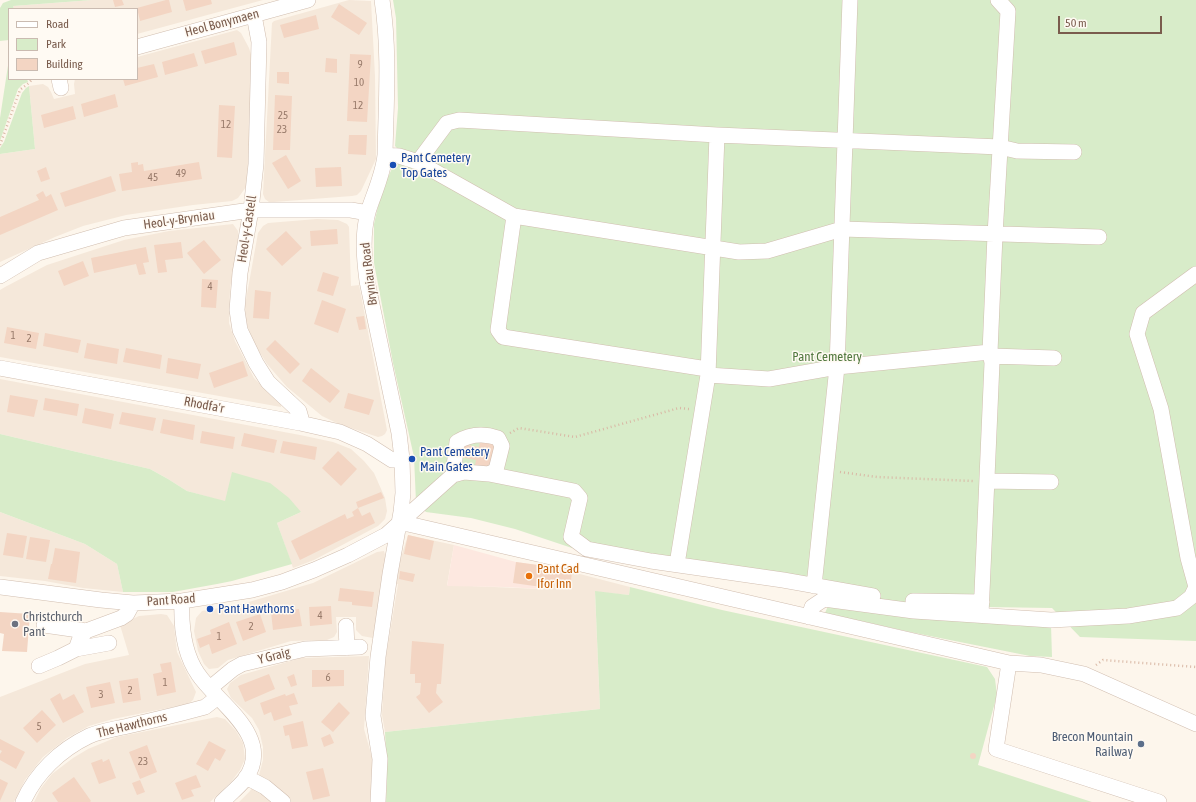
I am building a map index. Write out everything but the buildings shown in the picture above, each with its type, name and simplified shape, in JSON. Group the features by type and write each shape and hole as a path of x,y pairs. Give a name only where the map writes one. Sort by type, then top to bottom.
{"street":[{"name":"Heol Bonymaen","path":"138,47 308,0"},
{"name":"Bryniau Road","path":"378,802 380,759 373,716 378,657 403,493 399,433 367,281 364,235 368,213 384,166 385,155 387,60 385,16 382,0"},
{"path":"814,586 837,367 850,0"},
{"path":"981,609 992,363 990,354 995,234 1008,11 998,0"},
{"name":"Heol-y-Castell","path":"254,15 259,42 256,164 251,210 240,273 237,310 240,330 256,364 268,382 299,411 301,418 300,423"},
{"path":"418,162 447,123 458,120 717,135 1000,146 1017,151 1074,152"},
{"path":"677,564 708,372 717,135"},
{"path":"385,155 399,156 418,162 514,216 712,249 739,252 767,252 842,229 1099,237"},
{"name":"Heol-y-Bryniau","path":"0,276 38,253 124,228 251,210 351,210 368,213"},
{"path":"514,216 498,330 503,337 708,372 769,379 837,367 990,354 1054,358"},
{"path":"489,474 496,470 502,446 498,438 477,434 463,438 457,442 453,475 464,472 489,474 574,491 580,498 571,537 588,549 814,586 1051,620 1128,616 1177,608 1191,597 1196,587 1188,558 1161,409 1137,334 1143,313 1196,274"},
{"name":"Rhodfa'r","path":"0,368 112,387 340,432 367,444 392,460 402,460"},
{"name":"Pant Road","path":"0,587 101,600 133,602 182,601 252,590 282,582 314,570 348,555 386,534 453,475"},
{"path":"987,481 1051,482"},
{"path":"398,524 408,524 1009,663 1041,665 1084,674 1196,724"},
{"path":"809,617 812,607 824,599 914,611 981,609"},
{"path":"182,601 181,611 186,646 190,660 198,674 244,725 253,746 251,767 246,777 222,802"},
{"path":"44,625 86,631 121,618 127,614 133,602"},
{"name":"Y Graig","path":"214,692 233,669 242,664 305,649 354,647 346,626"},
{"path":"76,649 80,638 86,631"},
{"path":"39,666 76,649 109,643"},
{"path":"1009,663 996,749 1159,802"},
{"name":"The Hawthorns","path":"23,802 28,791 40,774 54,759 70,747 90,736 205,707 214,692"},
{"path":"246,777 265,787 283,802"}],"path":[{"path":"0,145 20,90 25,85 29,84 31,80"},
{"path":"500,442 511,432 519,428 575,437 679,408 702,410"},
{"path":"826,470 878,477 987,481"},
{"path":"1084,674 1103,660 1196,667"}],"shaded area":[{"path":"92,0 263,0 138,34 138,8 14,8 13,6"},
{"path":"349,0 371,1 375,76 376,159 361,191 357,195 269,202 265,199 263,194 272,23 274,21"},
{"path":"237,30 241,33 249,48 253,61 246,187 238,198 232,201 126,215 83,226 0,262 0,154 35,149 29,86 43,84 48,87 54,99 75,94 75,80 138,80 138,57"},
{"path":"317,219 338,220 347,224 349,227 351,286 359,285 387,430 382,436 378,437 339,424 322,416 287,387 267,364 254,343 246,322 245,305 258,233 263,226 268,223"},
{"path":"233,224 238,231 238,241 230,289 229,323 235,341 254,378 281,405 281,407 0,357 0,290 5,287 47,265 124,240 169,231"},
{"path":"0,379 333,442 351,449 374,473 385,498 387,511 385,519 378,526 314,560 293,568 277,523 301,512 226,502 187,491 150,469 0,434"},
{"path":"0,512 85,544 117,564 123,592 0,576"},
{"path":"408,535 454,545 447,585 541,589 542,587 549,587 550,583 571,585 572,572 630,587 629,595 595,592 600,709 385,732 382,715 385,663 398,584 393,583"},
{"path":"454,545 516,562 538,565 538,568 544,569 541,589 447,586"},
{"path":"384,551 386,559 373,638 362,636 356,630 356,617 336,617 337,632 334,637 327,640 291,641 228,660 218,668 209,669 204,664 198,651 194,631 196,618 202,611 242,604 313,583 377,552"},
{"path":"161,614 167,615 174,626 177,652 196,692 193,700 188,704 113,719 89,726 67,738 43,757 25,780 14,802 0,802 0,697 85,664 129,655 120,625 139,616"},
{"path":"369,656 364,729 374,764 373,802 239,802 250,791 258,779 263,760 263,747 259,730 252,718 231,698 227,689 230,683 241,675 301,658"},
{"path":"217,717 225,719 236,731 243,743 245,759 240,770 231,782 210,802 34,802 41,788 52,774 88,749 117,737"}],"green space":[{"path":"11,0 92,0 13,6 14,8 8,8 8,40 0,41 0,8 3,3"},
{"name":"Pant Cemetery","path":"393,0 1196,0 1196,641 1080,637 1052,608 921,606 578,550 515,529 471,518 426,512 416,502 414,457 393,363 374,263 374,224 381,193 393,166 399,162 400,151 395,146 398,108 396,18"},
{"path":"8,66 8,80 27,80 28,82 23,84 18,89 0,141 0,118"},
{"path":"29,86 35,149 0,154 0,148 4,142 22,93"},
{"path":"0,434 150,469 187,491 225,501 232,472 270,483 289,498 301,512 277,523 292,564 232,581 173,592 123,592 117,564 85,544 0,512"},
{"path":"630,587 722,610 987,667 995,679 997,695 978,765 1092,802 386,802 387,776 385,732 600,709 595,591 629,595"},
{"path":"828,606 1017,626 1051,625 1052,657 1030,656 825,613"}],"place":[{"name":"Pant Cemetery Top Gates","path":"393,165"},
{"name":"Pant Cemetery Main Gates","path":"412,459"},
{"name":"Pant Cad Ifor Inn","path":"529,576"},
{"name":"Pant Hawthorns","path":"210,609"},
{"name":"Christchurch Pant","path":"15,624"},
{"name":"Brecon Mountain Railway","path":"1141,744"}]}
